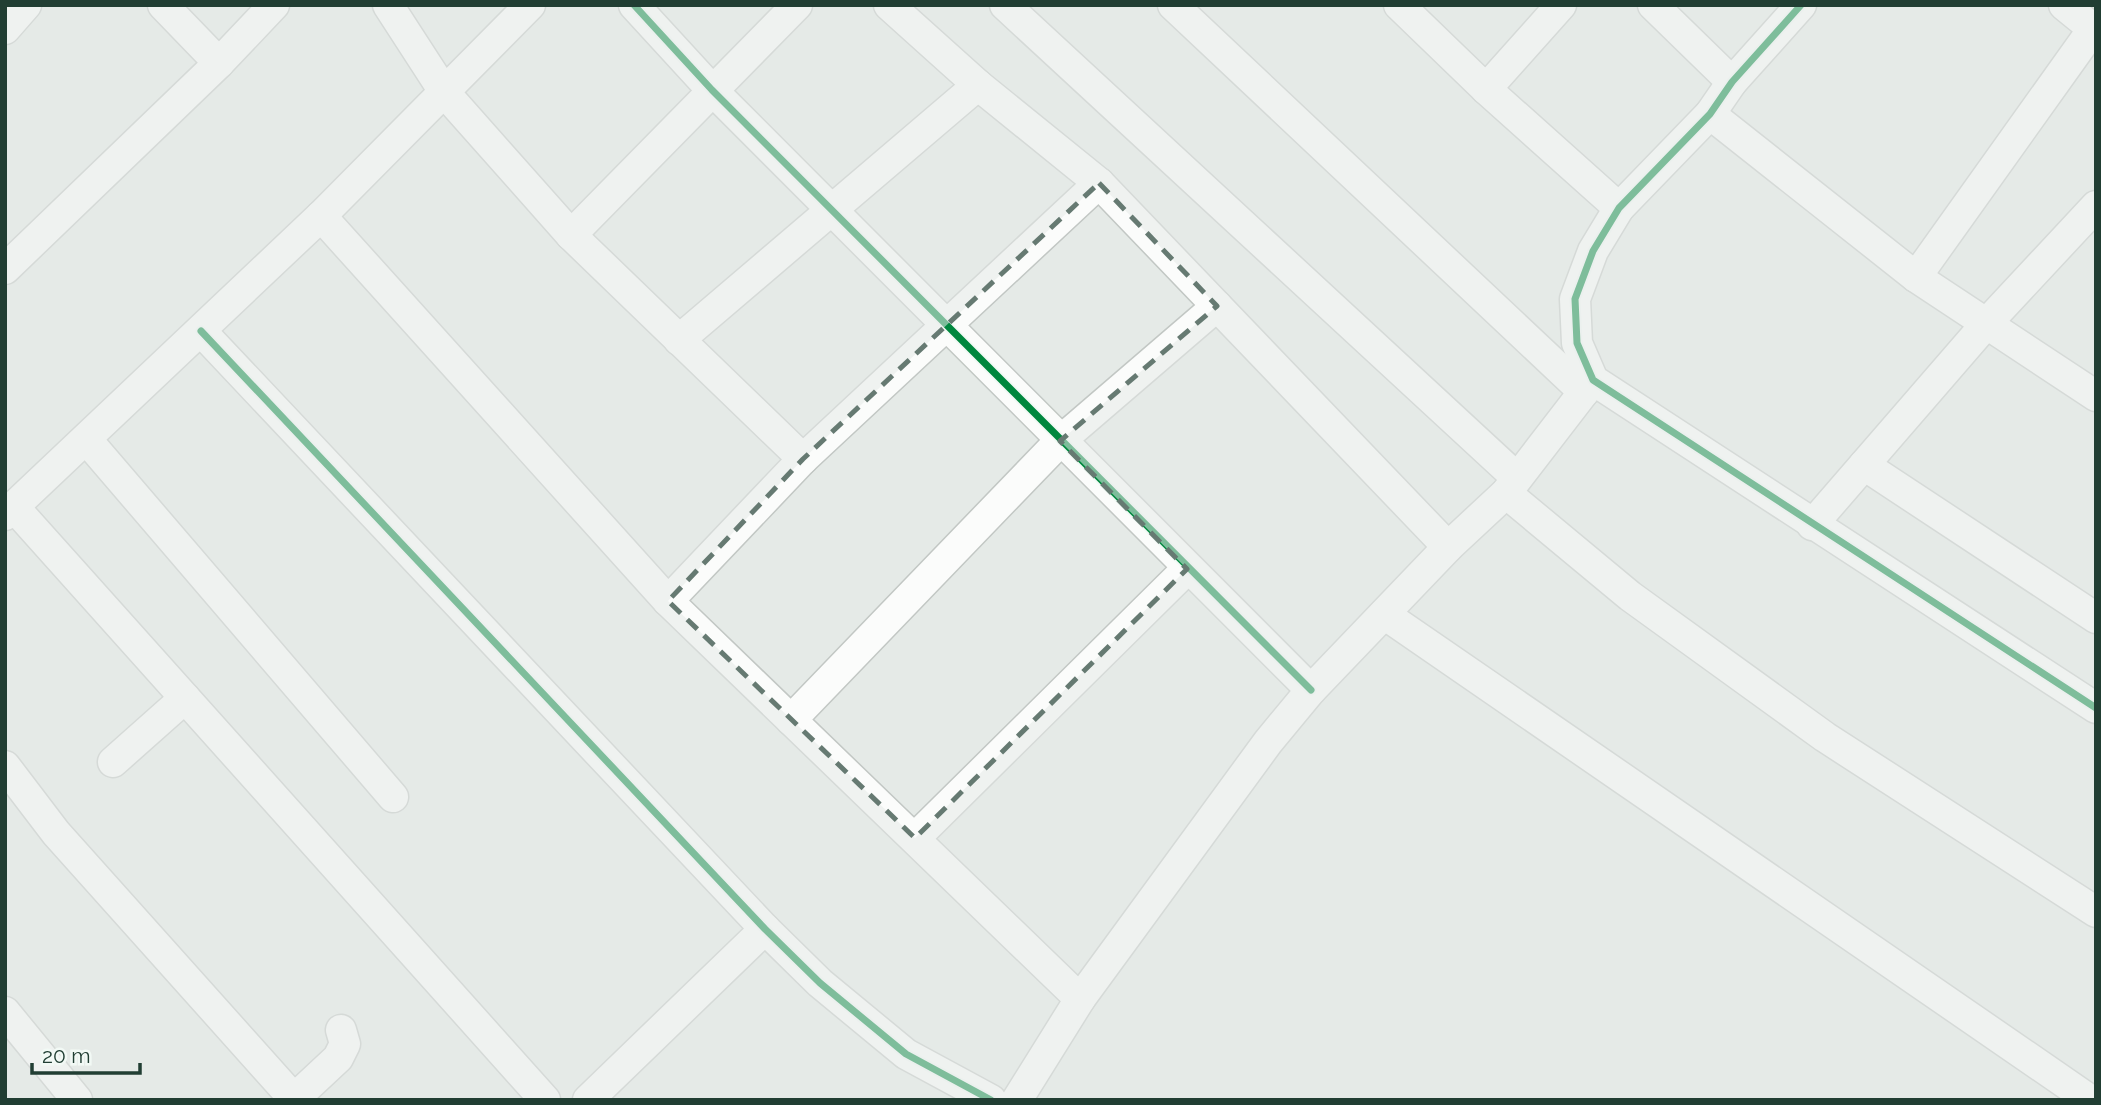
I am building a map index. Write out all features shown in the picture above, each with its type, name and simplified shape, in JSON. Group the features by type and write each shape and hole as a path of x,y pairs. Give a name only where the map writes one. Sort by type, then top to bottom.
{"street":[{"path":"5,29 26,5"},
{"path":"163,5 219,63"},
{"path":"5,269 219,63 274,5"},
{"path":"388,5 445,93 571,235 803,458"},
{"path":"530,5 321,216 9,511 185,698 545,1100"},
{"path":"634,5 712,90 946,327 1311,690"},
{"path":"571,235 797,5"},
{"path":"889,5 978,85 1099,183 1448,547"},
{"path":"1005,5 1630,596 1825,737 2096,912"},
{"path":"1173,5 1589,386 1812,525 2096,708"},
{"path":"1399,5 1486,89 1619,208"},
{"path":"1486,89 1561,5"},
{"path":"1653,5 1732,82"},
{"path":"1589,386 1577,343 1576,299 1593,251 1619,208 1710,114 1732,82 1801,5"},
{"path":"1916,277 2094,30 2064,5"},
{"path":"679,340 978,85"},
{"path":"1710,114 1916,277 2096,396"},
{"path":"668,601 803,458 1099,183"},
{"path":"1812,525 1986,324 2096,206"},
{"path":"321,216 668,601 1080,999"},
{"path":"791,720 1060,441 1217,306"},
{"path":"201,331 765,929 820,983 906,1054 991,1100"},
{"path":"1017,1100 1080,999 1234,785 1311,690 1448,547 1512,485 1589,386"},
{"path":"87,440 393,797"},
{"path":"1864,465 2096,618"},
{"path":"915,838 1187,569"},
{"path":"1384,614 2090,1100"},
{"path":"113,762 185,698"},
{"path":"5,766 56,833 294,1099 338,1058 345,1044 341,1030"},
{"path":"588,1100 765,929"},
{"path":"5,1012 77,1100"}],"highlighted area":[{"path":"1099,183 1217,306 1060,441 1187,569 915,838 668,601 803,459"}],"cycle path":[{"path":"634,5 712,90 1311,690"},
{"path":"1801,5 1732,82 1710,114 1619,208 1593,251 1575,299 1577,343 1593,380 2096,708"},
{"path":"201,331 765,929 820,983 906,1054 991,1100"}]}
